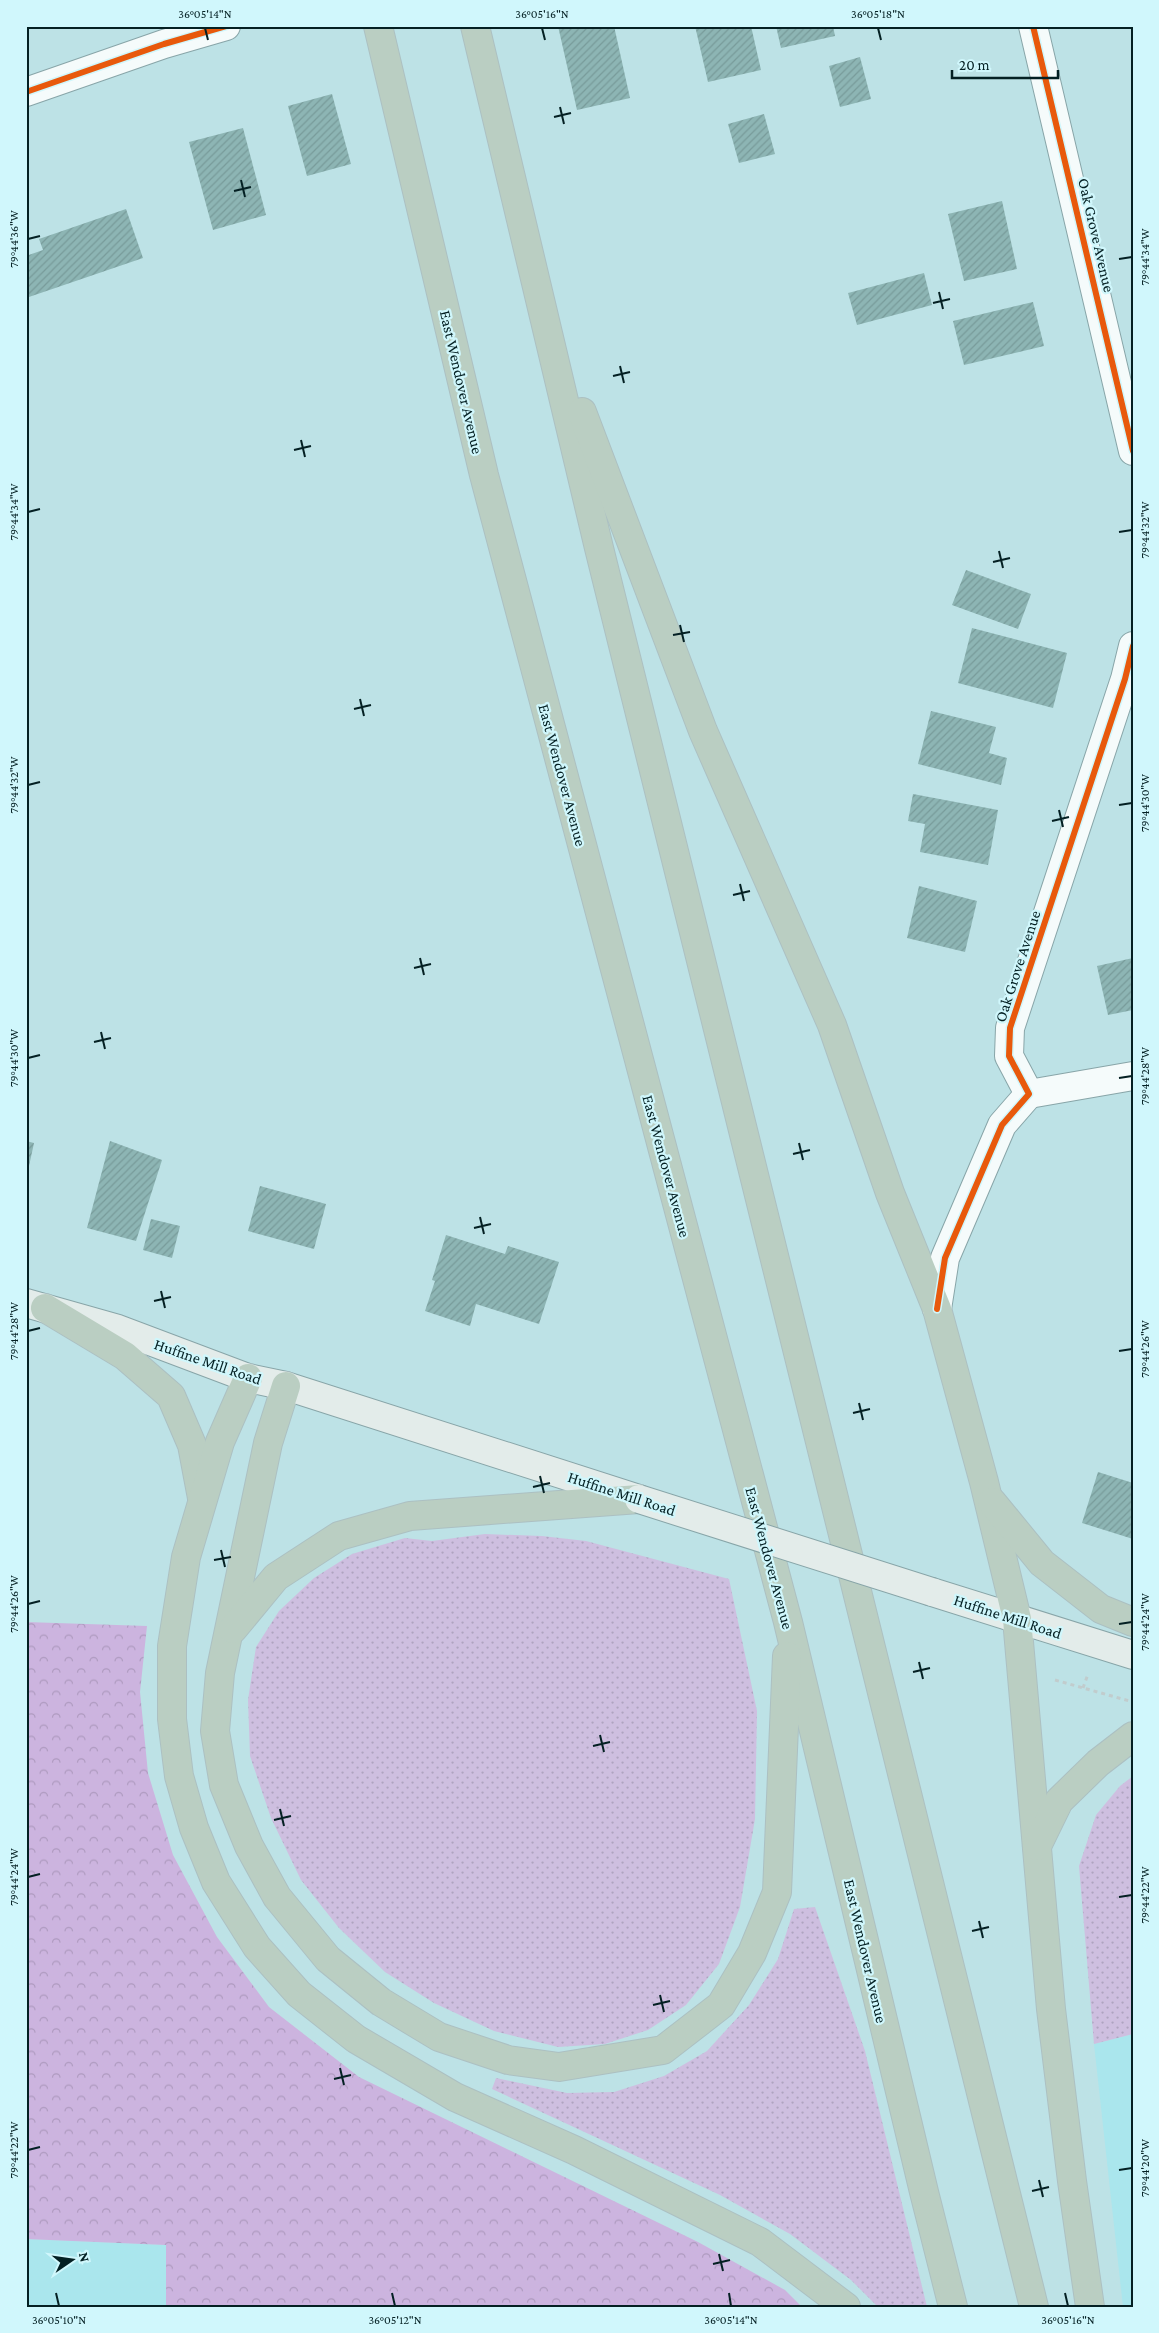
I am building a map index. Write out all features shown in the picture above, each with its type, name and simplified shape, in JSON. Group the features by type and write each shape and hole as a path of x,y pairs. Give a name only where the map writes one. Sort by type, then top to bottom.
{"highway":[{"name":"East Wendover Avenue","path":"378,26 484,475 788,1622 921,2183 953,2307"},
{"path":"475,26 540,301 892,1739 1034,2307"},
{"path":"540,301 703,731 832,1025 890,1193 937,1309 988,1497 1017,1619 1051,2009 1090,2307"},
{"path":"35,1306 125,1356 171,1396 192,1446 202,1502"},
{"path":"248,1378 220,1442 186,1558 172,1646 172,1719 179,1776 194,1828 216,1882 257,1947 299,1994 356,2040 455,2097 574,2150 760,2242 846,2307"},
{"path":"286,1386 268,1443 220,1673 215,1731 224,1785 249,1846 277,1897 328,1959 381,2002 439,2037 508,2060 559,2067 663,2050 721,2005 752,1953 778,1892 788,1622"},
{"path":"988,1497 1042,1563 1101,1609 1133,1622"},
{"path":"229,1634 276,1577 339,1536 410,1516 639,1499"},
{"path":"1037,1846 1059,1801 1098,1763 1133,1736"}],"main road":[{"name":"Huffine Mill Road","path":"35,1306 118,1329 248,1378 286,1386 1133,1655"}],"street":[{"path":"26,92 164,44 226,26"},
{"name":"Oak Grove Avenue","path":"1033,26 1133,451"},
{"name":"Oak Grove Avenue","path":"1029,1094 1009,1056 1010,1028 1125,679 1133,646"},
{"path":"937,1309 945,1258 1002,1125 1029,1094 1133,1076"}],"path":[{"path":"1083,1688 1088,1674"},
{"path":"1045,1677 1133,1702"}],"shaded area":[{"path":"485,1534 542,1536 586,1541 729,1579 757,1711 755,1819 740,1907 719,1964 686,2005 648,2030 605,2044 558,2047 494,2031 434,2003 385,1972 339,1928 301,1880 271,1818 250,1756 248,1700 256,1647 279,1611 314,1578 352,1554 405,1538 432,1541"},
{"path":"1133,1776 1133,2034 1094,2044 1079,1866 1096,1815 1120,1786"},
{"path":"815,1907 865,2051 927,2307 878,2307 851,2280 790,2234 720,2195 492,2089 496,2078 567,2093 614,2092 664,2076 707,2051 749,2005 778,1959 794,1909"},
{"path":"1133,2034 1133,2307 1123,2307 1094,2044"},
{"path":"26,2239 166,2245 166,2307 26,2307"}],"green space":[{"path":"26,1622 147,1626 140,1692 148,1773 173,1855 217,1937 269,2007 359,2077 698,2242 785,2290 802,2307 166,2307 166,2245 26,2239"}],"building":[{"path":"558,26 614,26 630,98 577,110"},
{"path":"695,26 751,26 761,70 708,82"},
{"path":"776,26 833,26 835,36 781,48"},
{"path":"860,57 871,99 840,107 829,66"},
{"path":"332,94 351,164 307,176 288,106"},
{"path":"764,114 775,154 739,163 728,124"},
{"path":"243,128 266,215 213,230 189,142"},
{"path":"1002,201 1017,269 964,281 948,214"},
{"path":"126,209 143,258 26,298 26,256 43,250 39,239"},
{"path":"924,273 932,305 857,325 848,293"},
{"path":"1033,302 1044,346 964,365 953,321"},
{"path":"966,570 1031,594 1018,629 952,605"},
{"path":"972,628 1067,653 1053,708 958,683"},
{"path":"931,711 996,727 989,753 1007,758 1001,785 918,764"},
{"path":"913,794 998,810 988,865 920,852 925,824 908,821"},
{"path":"919,886 977,901 965,952 907,938"},
{"path":"1133,958 1133,1010 1108,1015 1097,966"},
{"path":"26,1141 34,1143 27,1175 26,1175"},
{"path":"110,1141 162,1160 136,1241 87,1228"},
{"path":"260,1186 326,1204 314,1249 248,1231"},
{"path":"151,1219 180,1226 172,1258 143,1250"},
{"path":"446,1235 505,1254 508,1246 559,1262 539,1324 476,1304 470,1326 425,1311 435,1281 432,1280"},
{"path":"1098,1472 1133,1483 1133,1539 1082,1523"}],"cycle path":[{"path":"26,92 164,44 226,26"},
{"path":"1033,26 1133,451"},
{"path":"937,1309 945,1258 1002,1125 1029,1094 1009,1056 1010,1028 1125,679 1133,646"}]}
